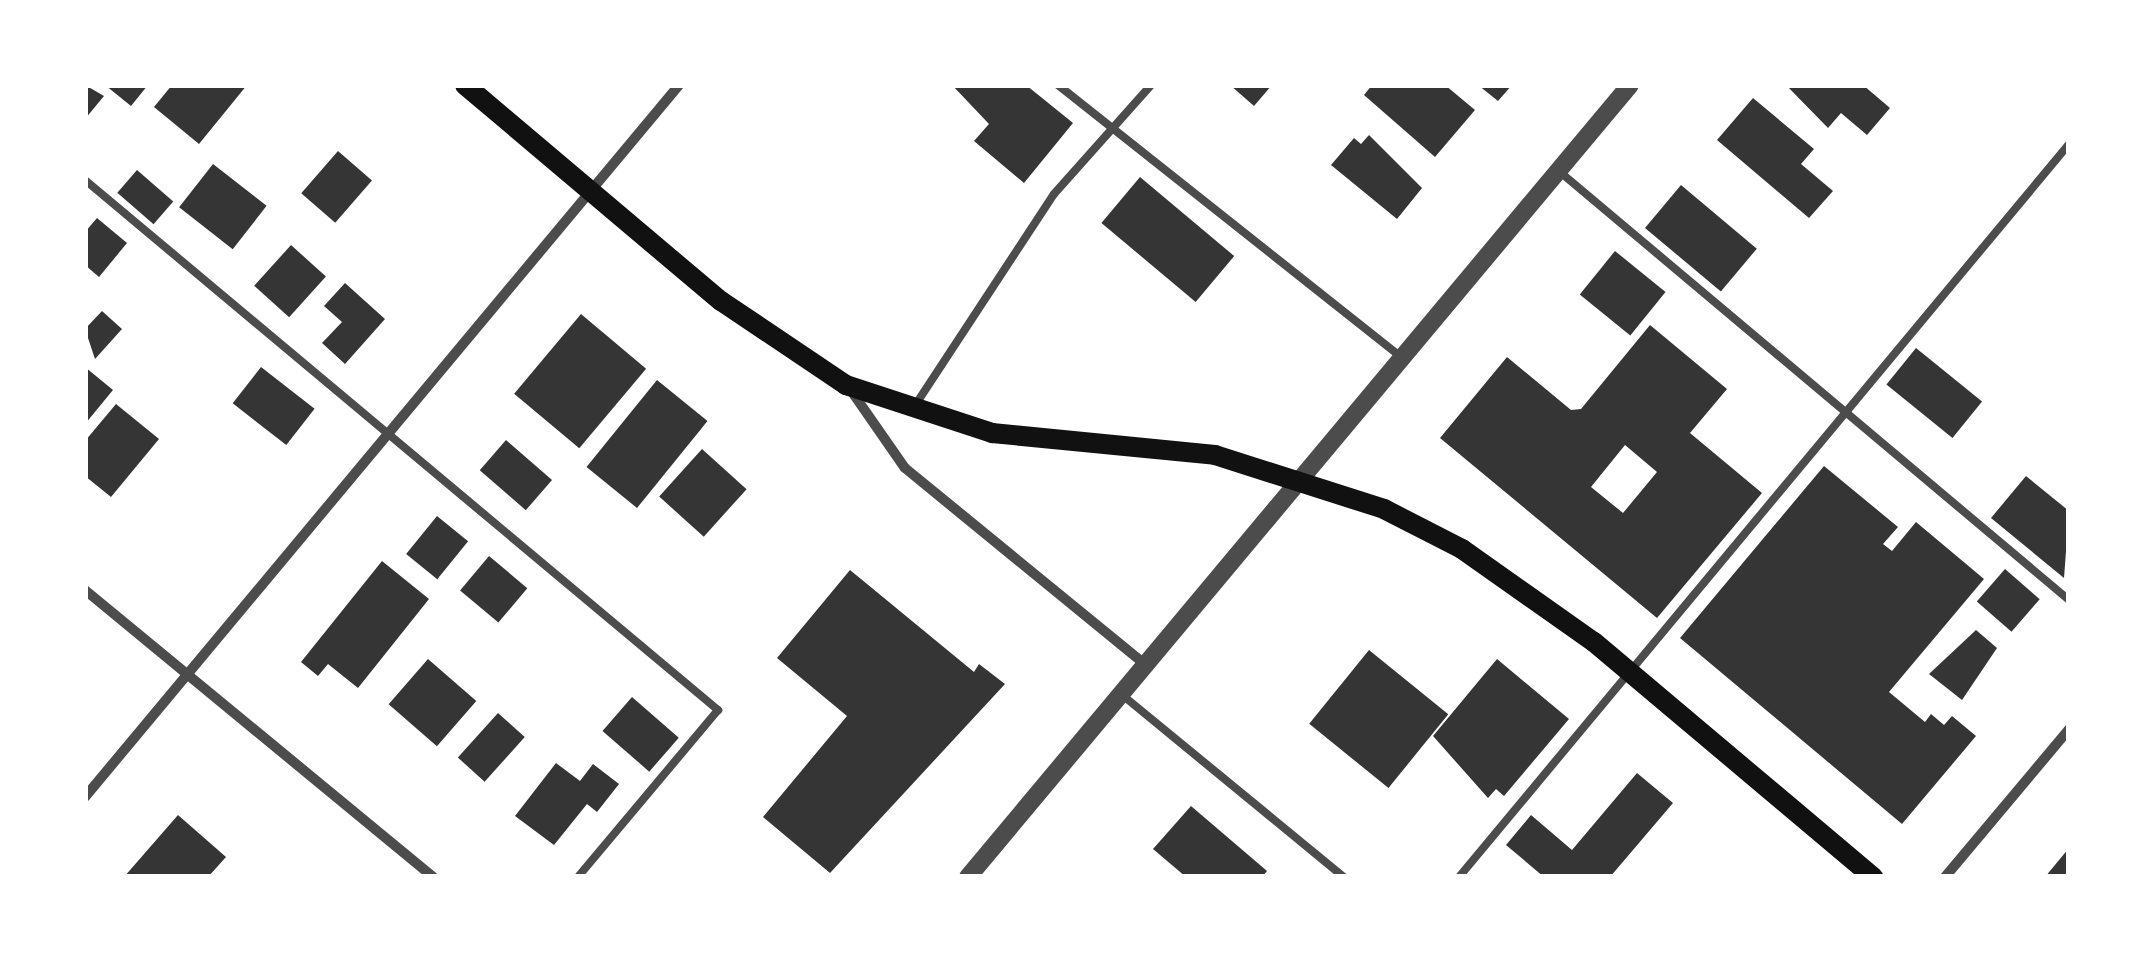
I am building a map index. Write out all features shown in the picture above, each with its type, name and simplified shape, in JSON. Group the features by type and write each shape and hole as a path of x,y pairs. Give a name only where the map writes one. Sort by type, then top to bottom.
{"main road":[{"path":"465,85 777,344 846,384 912,413 992,433 1215,455 1301,479 1462,549 1630,672 1873,877"}],"street":[{"path":"85,797 679,85"},
{"path":"968,877 1630,85"},
{"path":"846,384 905,468 1146,664"},
{"path":"85,590 433,877"},
{"path":"1945,877 2069,729"}],"lane":[{"path":"1058,85 1403,358"},
{"path":"912,413 942,353 1054,194 1151,85"},
{"path":"1459,877 2069,144"},
{"path":"1558,170 2069,600"},
{"path":"85,180 718,710 578,877"},
{"path":"1121,694 1344,877"}],"building":[{"path":"85,85 104,96 85,119"},
{"path":"105,85 148,85 131,106"},
{"path":"172,85 247,85 199,144 154,107"},
{"path":"952,85 1026,85 1073,123 1024,183 974,141 989,124"},
{"path":"1230,85 1272,85 1254,106"},
{"path":"1372,85 1445,85 1475,110 1435,157 1364,95"},
{"path":"1478,85 1512,85 1498,101"},
{"path":"1786,85 1863,85 1890,108 1867,135 1841,113 1828,128"},
{"path":"1753,98 1814,149 1801,164 1833,191 1809,218 1717,140"},
{"path":"1369,135 1422,188 1397,219 1331,165 1354,138 1361,144"},
{"path":"338,151 372,181 335,223 301,193"},
{"path":"213,164 267,206 233,249 179,207"},
{"path":"137,170 173,201 154,224 117,193"},
{"path":"1140,177 1234,256 1196,302 1101,223"},
{"path":"1681,185 1757,249 1721,292 1645,228"},
{"path":"97,218 127,243 99,277 85,265 85,232"},
{"path":"291,245 326,276 289,317 254,286"},
{"path":"1615,251 1666,292 1630,335 1580,295"},
{"path":"345,283 385,319 345,364 322,343 342,322 324,306"},
{"path":"102,311 122,329 95,359 85,329"},
{"path":"581,314 646,369 579,448 514,394"},
{"path":"1650,325 1727,389 1690,433 1762,493 1657,618 1440,438 1507,357 1571,410 1581,409","holes":["1625,445 1657,472 1623,513 1591,487"]},
{"path":"1916,348 1982,401 1952,438 1886,385"},
{"path":"85,367 113,390 85,424"},
{"path":"261,367 315,409 286,445 233,403"},
{"path":"657,380 708,421 637,508 587,467"},
{"path":"116,404 159,439 111,497 85,476 85,441"},
{"path":"506,440 552,480 526,510 480,470"},
{"path":"702,449 747,489 704,537 659,497"},
{"path":"1824,466 1898,527 1883,544 1892,551 1916,522 1984,579 1889,692 1925,722 1931,714 1944,725 1952,716 1976,736 1902,824 1680,638"},
{"path":"2026,476 2069,511 2064,578 1991,518"},
{"path":"437,516 468,541 437,579 406,554"},
{"path":"489,556 527,588 498,623 460,590"},
{"path":"382,561 429,599 358,688 328,664 318,676 301,662"},
{"path":"2005,569 2040,599 2012,632 1977,601"},
{"path":"850,570 974,672 979,664 1005,684 830,873 763,817 847,716 777,658"},
{"path":"1976,630 1997,648 1962,700 1929,674"},
{"path":"1369,650 1448,714 1388,788 1309,724"},
{"path":"428,659 476,701 437,746 389,704"},
{"path":"1497,659 1569,719 1504,796 1496,789 1488,798 1433,736"},
{"path":"632,697 679,738 649,772 602,731"},
{"path":"498,713 525,737 485,782 458,758"},
{"path":"556,763 580,781 593,764 619,784 597,812 587,804 554,845 515,816"},
{"path":"1637,773 1673,803 1610,877 1544,877 1506,845 1531,815 1572,850"},
{"path":"1191,806 1267,871 1262,877 1186,877 1153,849"},
{"path":"178,815 226,857 208,877 124,877"},
{"path":"2069,848 2069,877 2045,877"}]}
